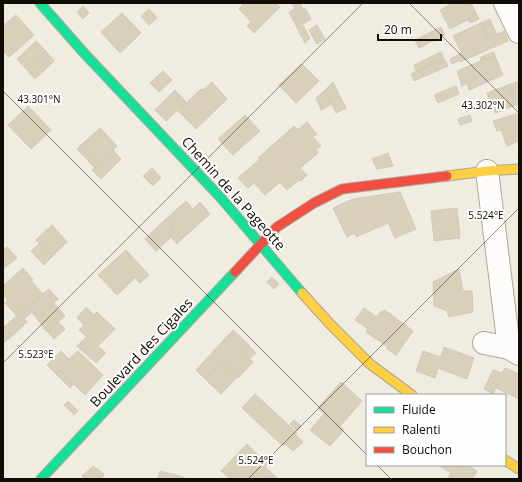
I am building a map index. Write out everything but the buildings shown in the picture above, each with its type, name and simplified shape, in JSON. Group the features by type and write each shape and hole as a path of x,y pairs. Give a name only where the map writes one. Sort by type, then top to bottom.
{"street":[{"name":"Chemin de la Pageotte","path":"40,3 262,244 331,325 371,365 411,394"},
{"path":"505,3 519,32"},
{"name":"Boulevard des Cigales","path":"41,479 278,227 314,203 342,189 487,171 519,169"},
{"path":"484,343 514,351 487,171"},
{"path":"506,461 519,469"}],"traffic: fast":[{"path":"40,3 84,53 221,198 302,293"},
{"path":"41,479 235,272"}],"traffic: slow":[{"path":"447,176 519,169"},
{"path":"302,293 370,364 411,394"},
{"path":"506,461 519,469"}],"traffic: jam":[{"path":"235,272 277,227 314,203 342,189 447,176"}]}
